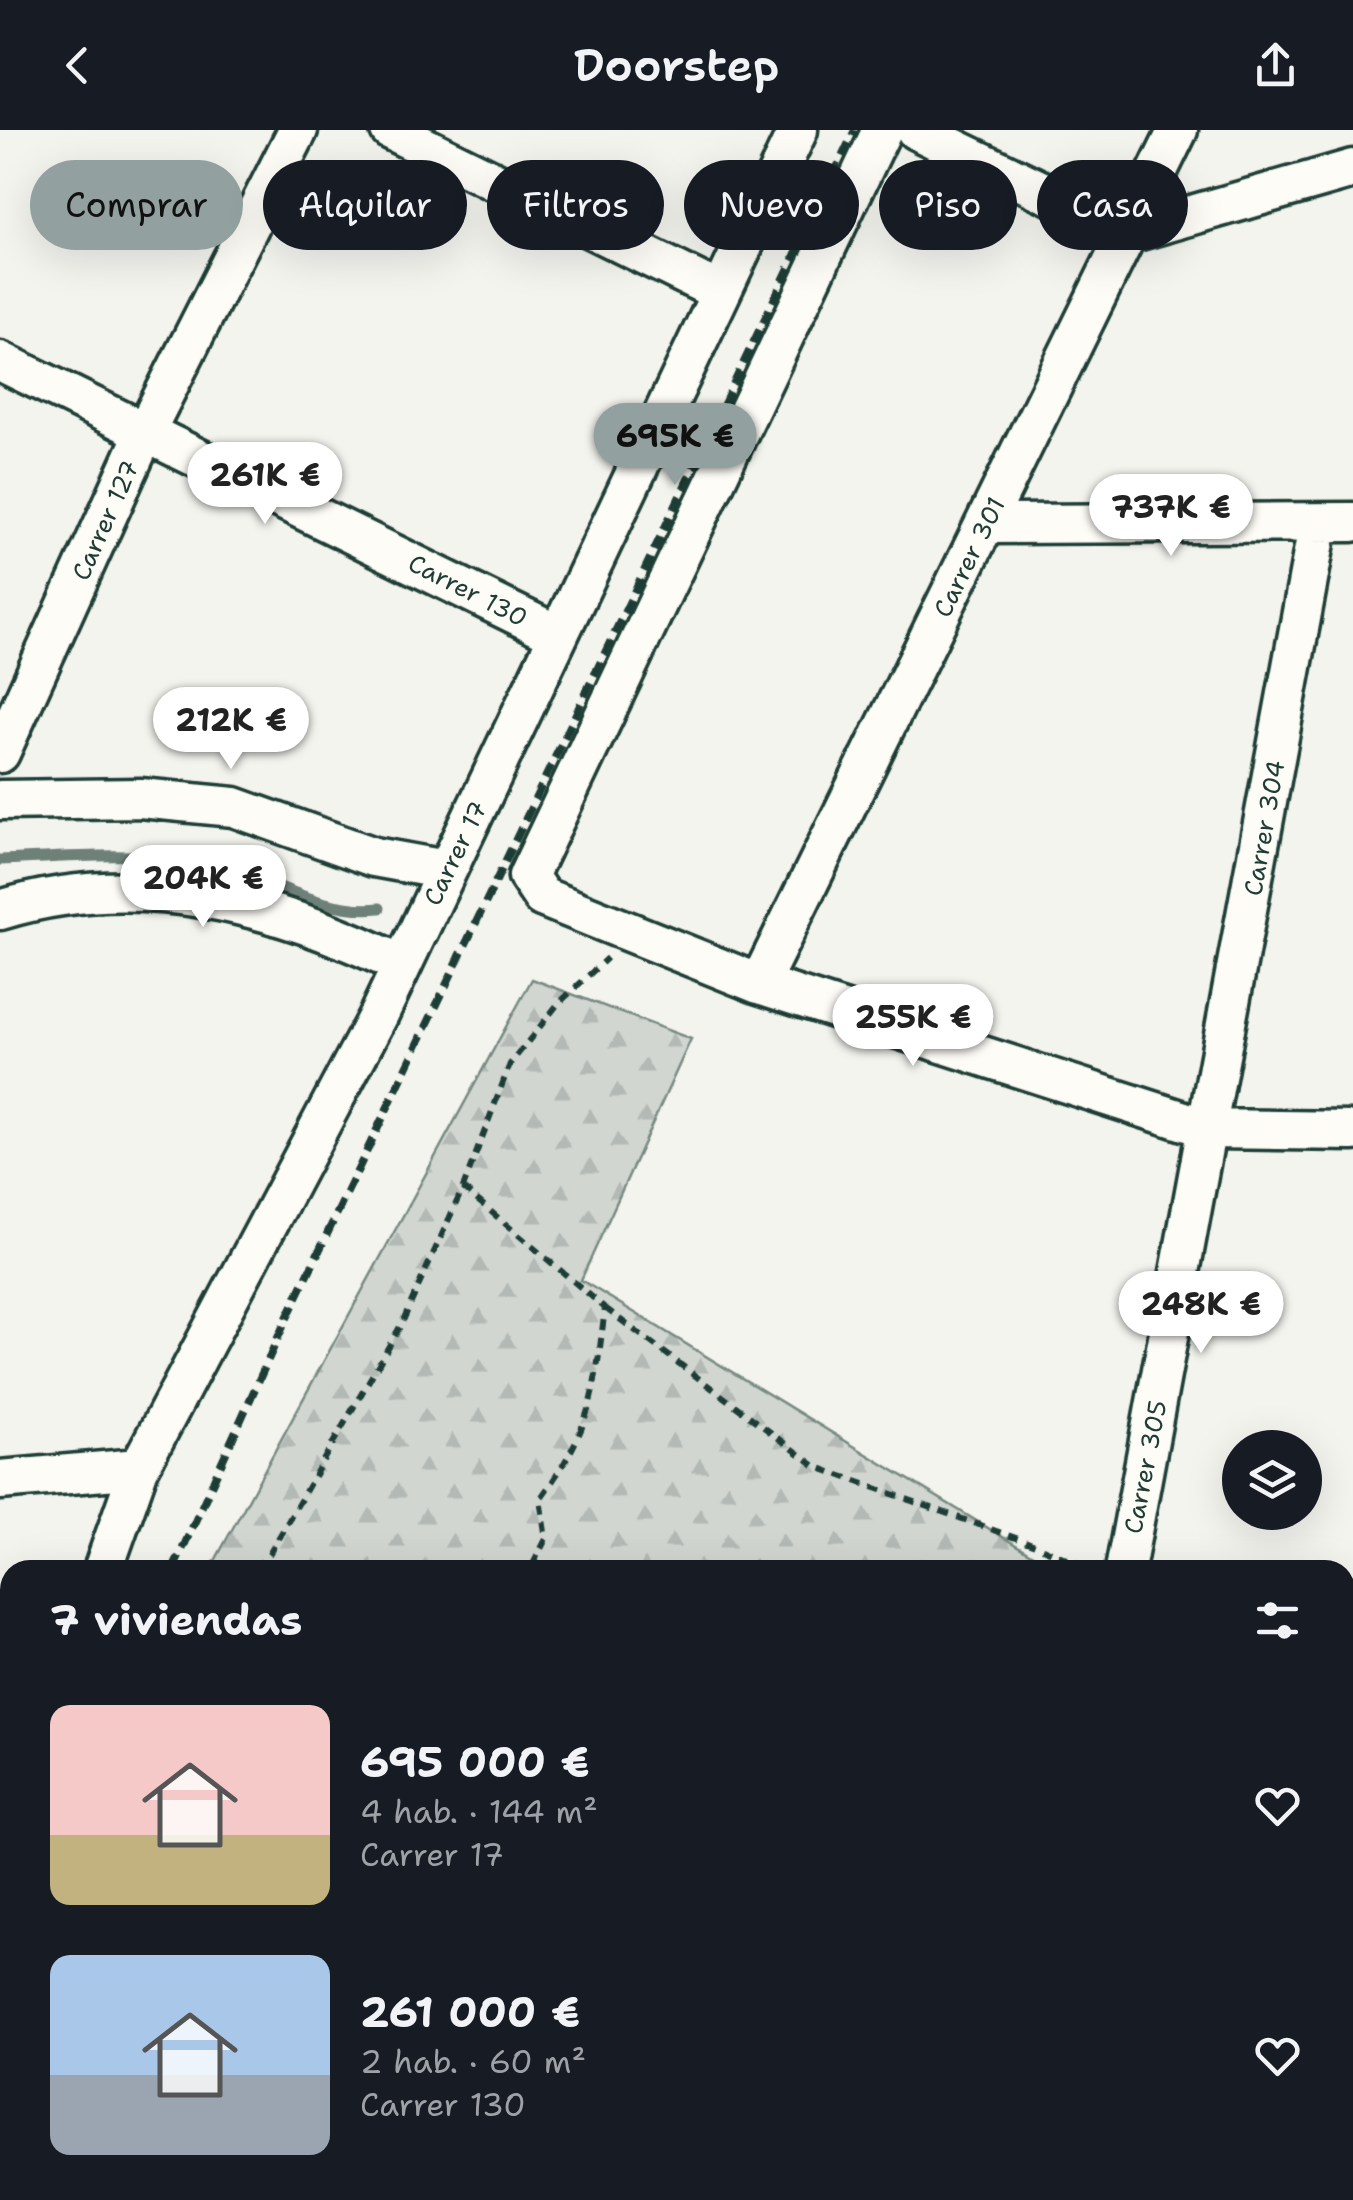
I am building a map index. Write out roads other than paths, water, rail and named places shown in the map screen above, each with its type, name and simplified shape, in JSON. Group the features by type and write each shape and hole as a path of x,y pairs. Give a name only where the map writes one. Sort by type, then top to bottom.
{"street":[{"name":"Carrer 127","path":"0,753 146,430 298,130"},
{"path":"390,130 720,292"},
{"name":"Carrer 17","path":"106,1560 138,1468 402,964 798,130"},
{"path":"882,130 528,876 542,897 759,984 1210,1129 1353,1131"},
{"path":"916,130 1037,189"},
{"name":"Carrer 301","path":"1164,160 1178,130"},
{"path":"1188,216 1353,170"},
{"name":"Carrer 301","path":"759,984 1121,250"},
{"name":"Carrer 130","path":"0,361 558,635"},
{"path":"986,524 1336,524"},
{"name":"Carrer 304","path":"1210,1129 1336,524"},
{"path":"0,800 140,798 234,806 374,857 446,870"},
{"path":"0,910 46,896 101,890 204,895 323,928 402,964"},
{"name":"Carrer 305","path":"1128,1560 1210,1129"},
{"path":"1,1477 138,1468"}],"waterway":[{"path":"0,860 101,856 202,862 334,905 380,908"}],"railway":[{"path":"178,1560 286,1320 855,130"}]}
